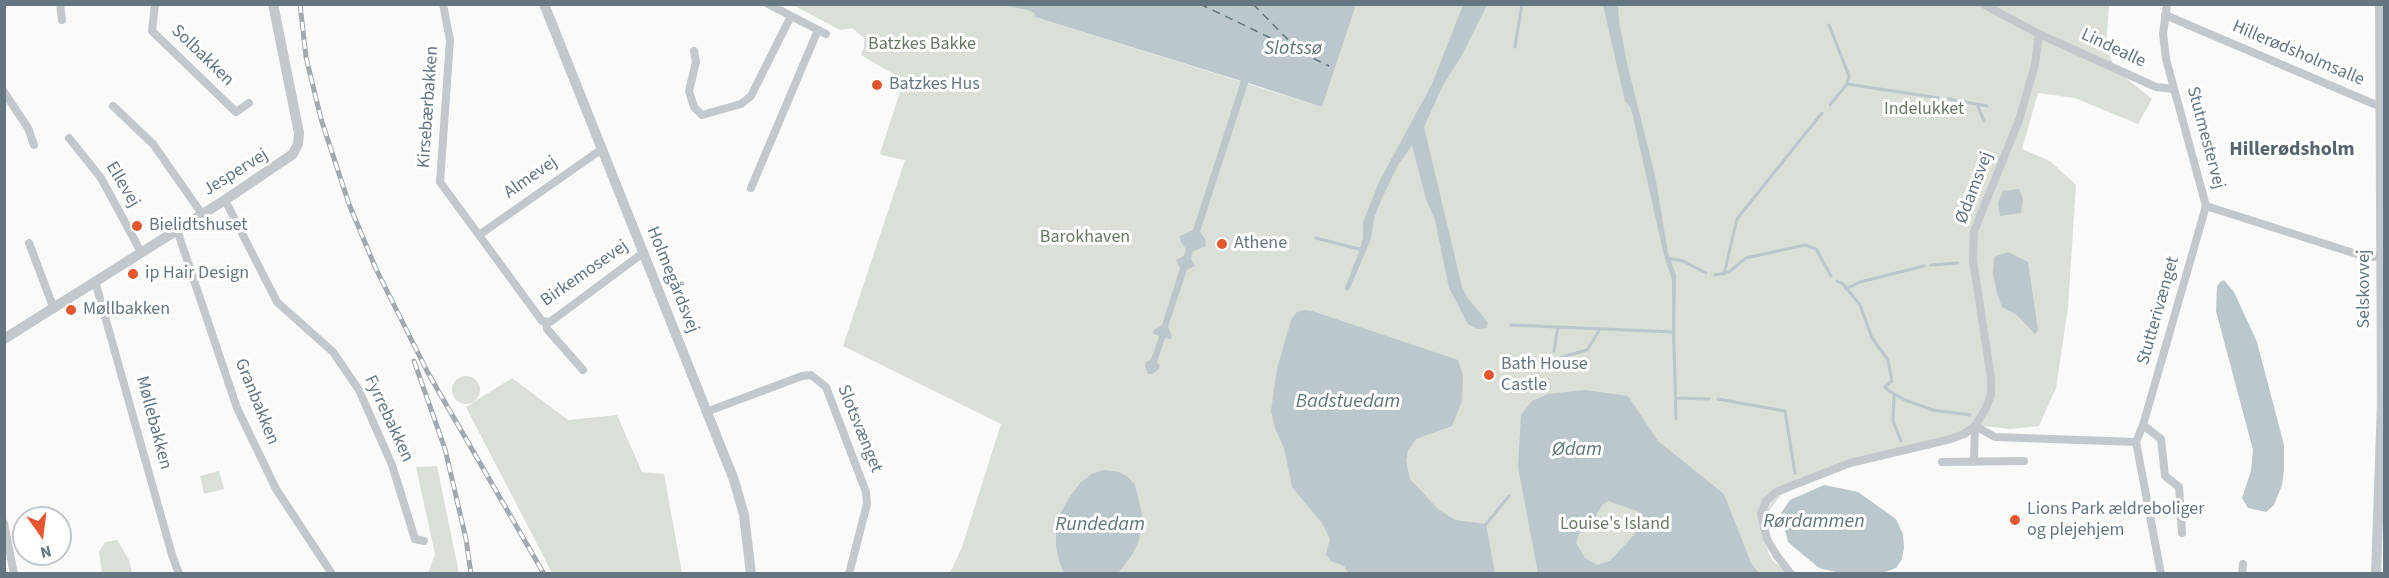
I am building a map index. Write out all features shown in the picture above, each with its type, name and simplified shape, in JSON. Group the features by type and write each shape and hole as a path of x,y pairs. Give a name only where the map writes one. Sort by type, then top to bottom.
{"street":[{"path":"60,4 62,20"},
{"name":"Solbakken","path":"155,4 152,31 236,112 249,103"},
{"name":"Jespervej","path":"4,339 225,200 293,154 298,144 299,133 273,4"},
{"name":"Kirsebærbakken","path":"443,4 450,40 440,182 479,235"},
{"name":"Holmegårdsvej","path":"544,4 734,480 744,515 751,573"},
{"path":"751,188 822,32 768,4"},
{"name":"Lindealle","path":"1983,4 2039,33 2156,87 2174,89"},
{"name":"Stutmestervej","path":"2167,4 2163,34 2166,59 2206,206 2366,257 2381,257"},
{"name":"Selskovvej","path":"2376,573 2383,404 2381,257 2383,108 2380,4"},
{"name":"Hillerødsholmsalle","path":"2165,15 2383,108"},
{"path":"694,51 696,62 689,91 694,107 702,115 741,104 751,96 791,16"},
{"name":"Ødamsvej","path":"1974,462 1975,426 1991,395 1991,378 1973,260 1974,231 2019,120 2035,65 2039,33"},
{"path":"4,92 28,128 34,145"},
{"path":"113,106 153,144 201,214"},
{"name":"Ellevej","path":"69,138 101,178 141,252"},
{"name":"Almevej","path":"479,235 602,149"},
{"name":"Fyrrebakken","path":"225,200 277,302 333,352 359,390 392,465 415,539 424,541"},
{"name":"Stutterivænget","path":"2136,442 2144,425 2206,206"},
{"name":"Granbakken","path":"177,230 237,408 276,489 332,573"},
{"name":"Birkemosevej","path":"479,235 542,321 546,322 550,322 643,253"},
{"path":"29,243 54,309"},
{"name":"Møllebakken","path":"96,281 179,573"},
{"name":"Birkemosevej","path":"546,322 547,329 583,370"},
{"name":"Slotsvænget","path":"706,412 802,376 811,375 826,387 866,492 867,504 849,573"},
{"path":"2144,425 2161,439 2165,476 2179,487 2182,533"},
{"path":"1791,573 1767,539 1761,514 1766,501 1776,492 1850,463 1951,439 1975,426 1987,434 2003,438 2136,442 2161,573"},
{"path":"1942,462 2025,461"},
{"path":"4,523 14,573"}],"green space":[{"path":"793,5 1002,5 1027,10 1034,13 1035,17 1322,107 1356,5 2109,5 2106,48 2116,70 2152,99 2138,124 2075,98 2038,93 2022,149 2050,161 2076,185 2068,307 2056,388 2039,426 2010,429 1975,425 1964,434 1841,465 1781,495 1768,512 1765,543 1771,559 1788,573 950,573 962,547 1001,424 843,346 905,160 880,153 902,86 902,79 861,55 864,38 852,28 840,30"},
{"path":"466,376 476,380 480,390 476,400 466,404 456,400 452,390 456,380"},
{"path":"512,378 568,420 617,415 642,472 664,474 682,573 552,573 466,407"},
{"path":"437,466 459,573 428,573 435,554 416,467"},
{"path":"219,471 224,489 204,494 200,476"},
{"path":"117,540 129,560 132,573 102,573 99,552 105,542"}],"water":[{"name":"Slotssø","path":"1002,5 1356,5 1322,107 1248,83 1200,232 1205,239 1206,246 1193,251 1191,259 1195,266 1187,270 1168,327 1171,339 1165,338 1157,362 1160,366 1152,374 1148,374 1145,366 1146,362 1151,360 1159,336 1153,333 1162,325 1180,268 1176,260 1184,256 1186,249 1180,236 1193,230 1241,81 1035,17 1034,13 1027,10"},
{"path":"1463,5 1487,5 1462,55 1443,85 1424,127 1462,287 1467,297 1488,323 1486,328 1478,329 1468,324 1449,288 1435,220 1426,199 1412,145 1398,165 1382,198 1374,218 1371,239 1349,290 1346,291 1345,288 1363,238 1363,222 1379,182 1432,84"},
{"path":"1603,5 1618,5 1627,63 1655,175 1668,253 1676,275 1675,344 1672,344 1672,280 1663,251 1631,108 1625,101"},
{"path":"2019,189 2023,199 2021,213 2000,216 1998,203 2003,191"},
{"path":"2008,252 2028,262 2038,330 2035,334 2017,315 2002,307 1997,293 1993,273 1994,257"},
{"path":"2224,280 2234,292 2257,342 2284,445 2282,485 2274,505 2266,512 2248,508 2242,498 2251,471 2253,450 2216,311 2217,286"},
{"name":"Badstuedam","path":"1304,310 1458,360 1463,375 1462,401 1452,426 1416,439 1408,450 1406,461 1410,479 1438,509 1455,520 1486,524 1495,573 1348,573 1344,566 1331,561 1326,554 1330,539 1322,523 1292,487 1284,448 1275,428 1271,411 1277,369 1291,320 1297,312"},
{"name":"Ødam","path":"1585,390 1628,396 1658,441 1724,494 1751,563 1759,573 1538,573 1518,467 1521,415 1532,401 1548,394","holes":["1608,501 1637,511 1641,515 1643,525 1610,561 1597,565 1585,558 1576,543 1579,534 1593,521 1602,505"]},
{"name":"Rundedam","path":"1103,470 1119,472 1135,485 1143,518 1139,540 1132,555 1118,573 1064,573 1056,546 1056,531 1060,514 1081,482"},
{"name":"Rørdammen","path":"1824,485 1858,492 1896,519 1903,534 1904,548 1902,559 1896,568 1883,573 1840,573 1819,568 1788,542 1781,513 1790,500"}],"waterway":[{"path":"1515,47 1522,4"},
{"path":"1829,25 1849,76 1847,84 1830,105"},
{"path":"1847,84 1939,98"},
{"path":"1949,99 1987,106"},
{"path":"1977,104 1984,121"},
{"path":"1724,274 1737,219 1822,113"},
{"path":"1316,238 1363,250"},
{"path":"1715,275 1729,272 1746,258 1805,245 1816,249 1831,276"},
{"path":"1667,258 1683,261 1706,273"},
{"path":"1931,265 1958,263"},
{"path":"1846,289 1860,282 1924,266"},
{"path":"1837,281 1843,284 1860,305 1872,338 1888,360 1892,381 1885,387 1905,400 1933,410 1970,415"},
{"path":"1511,325 1674,332"},
{"path":"1554,351 1558,327"},
{"path":"1562,357 1587,350 1600,329"},
{"path":"1674,343 1676,419"},
{"path":"1894,394 1893,421 1901,441"},
{"path":"1676,398 1709,399"},
{"path":"1718,399 1785,411 1795,473"},
{"path":"1486,524 1509,496"}],"ferry route":[{"path":"1200,4 1329,66"},
{"path":"1253,4 1297,49 1315,58"}],"railway":[{"path":"300,4 306,57 321,119 349,204 376,269 428,373 544,574"},
{"path":"414,361 445,449 466,539 471,574"}],"place":[{"name":"Batzkes Hus","path":"877,85"},
{"name":"Bielidtshuset","path":"137,226"},
{"name":"Athene","path":"1222,244"},
{"name":"ip Hair Design","path":"133,274"},
{"name":"Møllbakken","path":"71,310"},
{"name":"Bath House Castle","path":"1489,375"},
{"name":"Lions Park ældreboliger og plejehjem","path":"2015,520"}],"district":[{"name":"Hillerødsholm","path":"2292,151"}],"park label":[{"name":"Batzkes Bakke","path":"922,45"},
{"name":"Indelukket","path":"1924,110"},
{"name":"Barokhaven","path":"1085,238"},
{"name":"Louise's Island","path":"1615,525"}]}
